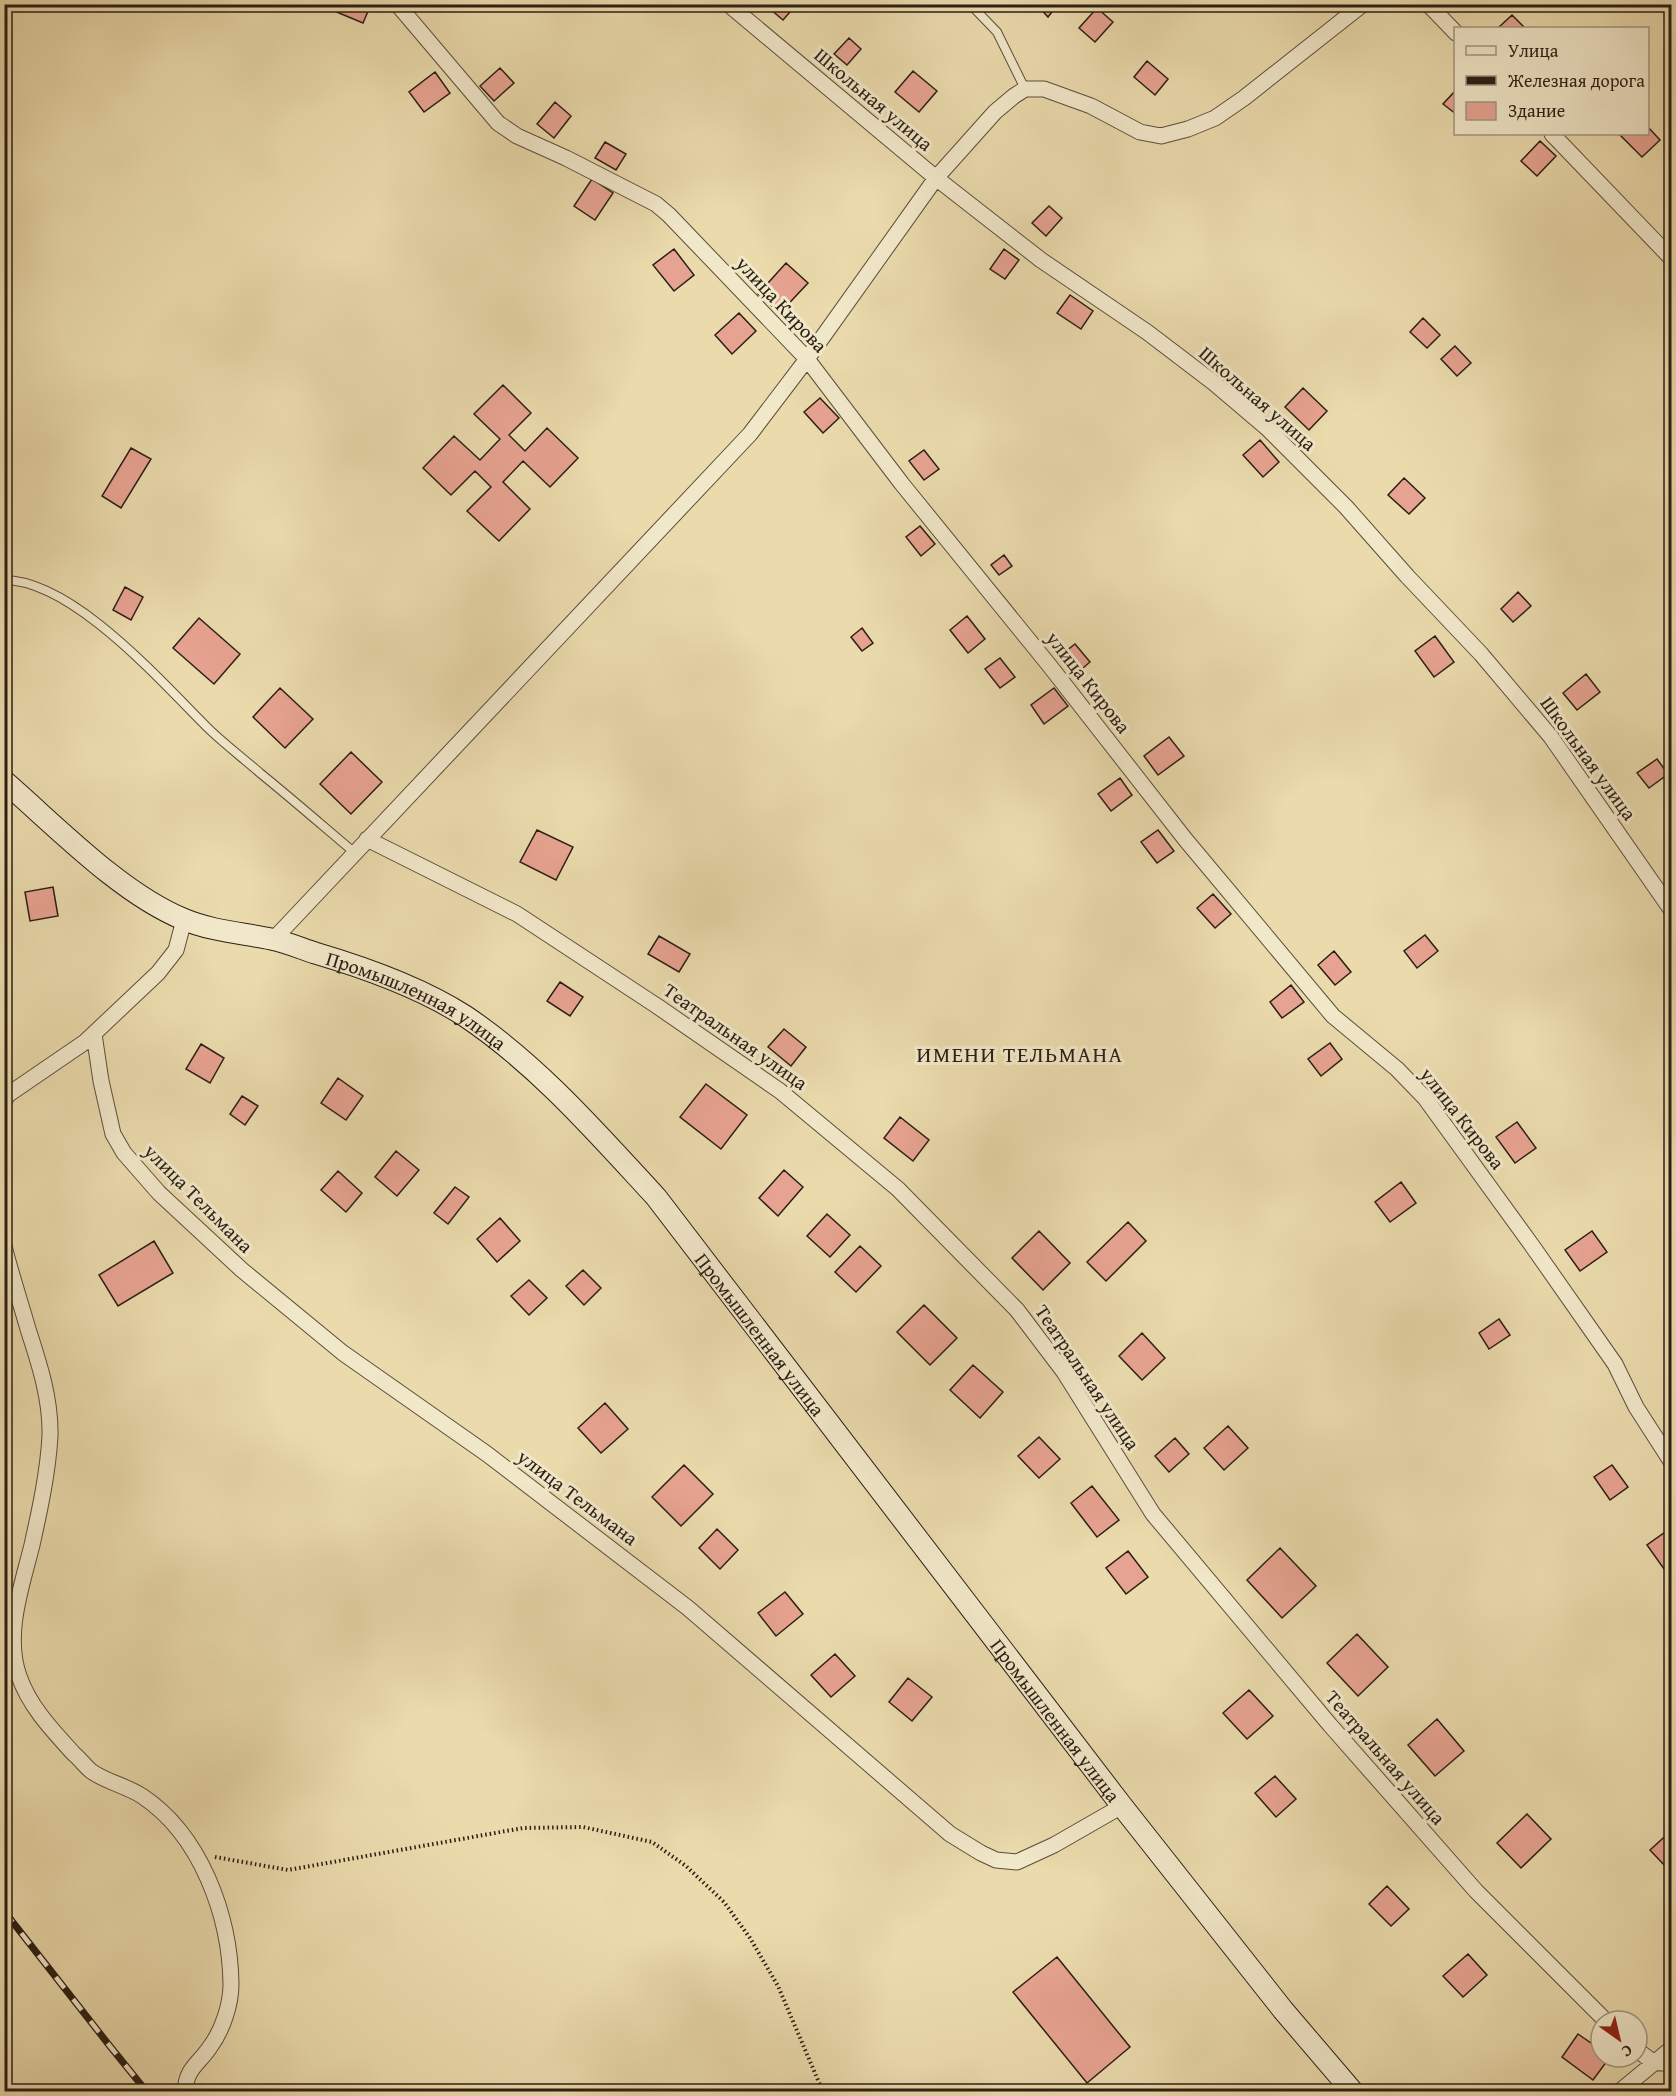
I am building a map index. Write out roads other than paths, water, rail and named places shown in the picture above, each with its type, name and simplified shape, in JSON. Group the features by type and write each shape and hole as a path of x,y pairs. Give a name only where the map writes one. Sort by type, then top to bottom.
{"street":[{"name":"улица Кирова","path":"397,4 498,123 517,136 656,204 807,359 903,484 1185,839 1333,1016 1397,1069 1425,1098 1615,1364 1636,1407 1671,1464"},
{"name":"Школьная улица","path":"729,4 936,178 1041,260 1147,332 1214,383 1267,428 1346,507 1481,654 1551,736 1671,912"},
{"path":"1428,4 1454,32"},
{"path":"273,940 742,442 807,359 936,178 995,112 1025,89 1044,89 1091,106 1140,132 1161,136 1188,129 1215,118 1252,92 1356,6"},
{"path":"1553,135 1671,259"},
{"name":"Промышленная улица","path":"4,781 101,866 149,903 184,920 224,931 273,940 346,962 411,988 464,1016 516,1055 589,1124 656,1197 1122,1806 1283,2010 1353,2091"},
{"name":"Театральная улица","path":"368,839 517,914 657,1006 780,1091 898,1189 1017,1310 1064,1372 1153,1514 1330,1725 1476,1891 1594,2009"},
{"path":"4,1100 9,1094 94,1034 158,973 176,950 184,920"},
{"name":"улица Тельмана","path":"94,1034 101,1081 113,1134 124,1153 159,1192 242,1270 344,1353 487,1454 688,1608 950,1834 996,1860 1017,1862 1054,1845 1122,1806"},
{"path":"4,1246 42,1376 50,1433 48,1464 37,1521 16,1606 14,1650 18,1676 32,1704 59,1738 91,1771 141,1795 161,1811 198,1858 212,1887 226,1941 231,1986 225,2016 210,2047 193,2066 186,2079 185,2091"},
{"path":"1618,2091 1671,2048"},
{"path":"1649,2058 1653,2061 1671,2064"}],"lane":[{"path":"969,4 997,32 1025,89"},
{"path":"4,580 25,582 47,590 90,618 151,668 212,732 355,853"}],"railway":[{"path":"4,1911 147,2092"}],"district":[{"name":"ИМЕНИ ТЕЛЬМАНА","path":"1020,1054"}]}
